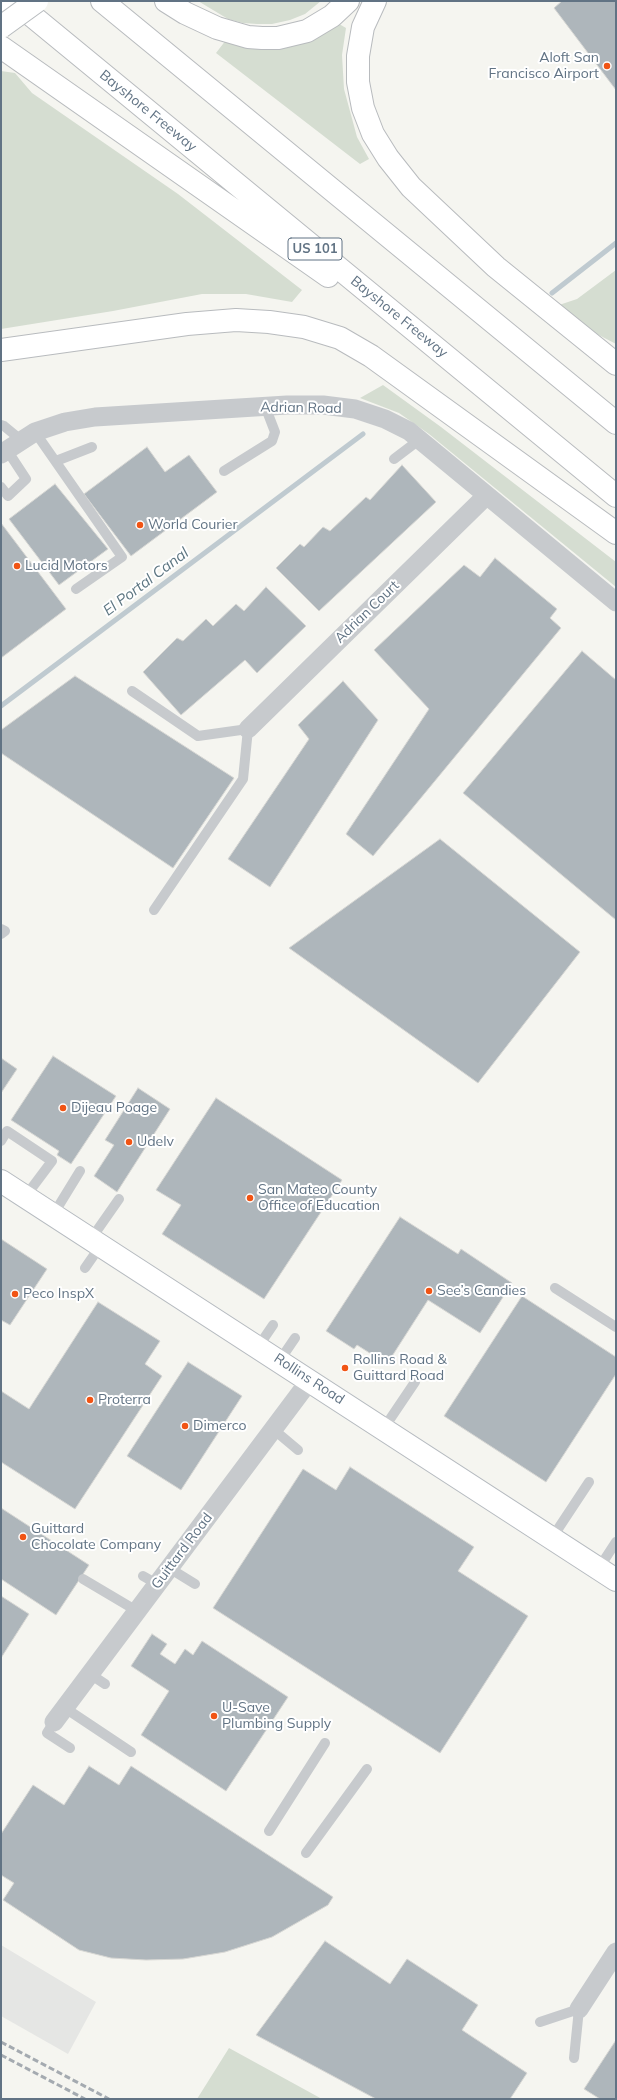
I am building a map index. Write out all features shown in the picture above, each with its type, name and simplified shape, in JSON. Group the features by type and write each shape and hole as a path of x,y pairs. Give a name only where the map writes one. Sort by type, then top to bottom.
{"main road":[{"name":"Bayshore Freeway","path":"14,1 616,496"},
{"path":"1,27 37,1"},
{"path":"102,1 616,423"},
{"path":"166,1 185,13 217,28 248,37 262,38 285,37 307,31 332,16 348,1"},
{"path":"375,1 363,27 358,56 358,82 363,108 373,134 388,158 411,187 496,267 616,364"},
{"path":"1,47 205,191 449,359"},
{"path":"1,350 187,324 229,321 269,322 304,327 340,338 371,356 616,533"},
{"name":"Rollins Road","path":"1,1181 280,1360 607,1574"}],"street":[{"name":"Adrian Road","path":"16,444 65,422 95,417 265,406 322,405 355,409 384,419 409,431 616,602"},
{"name":"Adrian Court","path":"248,728 486,496"},
{"name":"Guittard Road","path":"59,1715 98,1679 137,1611 150,1580 169,1568 310,1380"},
{"path":"579,2009 616,1952"}],"lane":[{"path":"224,471 272,441 275,432 265,406"},
{"path":"1,425 4,426 16,444 26,479 8,496 1,487"},
{"path":"394,459 419,440"},
{"path":"16,444 56,461 122,557 76,589"},
{"path":"56,461 92,447"},
{"path":"132,691 198,736 248,728 243,779 154,910"},
{"path":"1,929 5,931 1,934"},
{"path":"1,1141 7,1131 52,1161 25,1196"},
{"path":"53,1215 80,1170"},
{"path":"85,1268 96,1242 120,1199"},
{"path":"555,1288 616,1327"},
{"path":"258,1347 273,1324"},
{"path":"280,1360 295,1338"},
{"path":"384,1428 415,1382"},
{"path":"273,1429 298,1450"},
{"path":"552,1538 589,1482"},
{"path":"607,1574 616,1542"},
{"path":"169,1568 195,1584"},
{"path":"83,1579 137,1611"},
{"path":"70,1748 47,1733 59,1715 131,1752"},
{"path":"270,1831 325,1743"},
{"path":"306,1853 366,1769"},
{"path":"540,2022 579,2009 574,2058"}],"shaded area":[{"path":"198,1 321,1 305,14 290,20 272,24 257,24 243,23 228,19"},
{"path":"334,21 346,28 342,55 344,89 357,137 369,159 360,164 216,53 226,40"},
{"path":"1,71 15,73 32,93 178,194 302,290 292,302 246,294 202,294 113,311 1,329"},
{"path":"616,270 616,344 593,332 559,305 577,299"},
{"path":"383,385 441,427 616,562 616,587 429,434 399,413 360,398"},
{"path":"1,1945 96,2002 68,2054 1,2016"},
{"path":"229,2048 322,2099 197,2099"}],"building":[{"name":"Aloft San Francisco Airport","path":"562,1 616,1 616,90 554,8"},
{"name":"World Courier","path":"147,447 165,472 189,455 217,492 131,556 84,494"},
{"path":"402,465 436,502 319,611 276,568 300,544 304,547 323,527 330,531 366,497 370,500"},
{"path":"55,484 108,549 59,585 9,519"},
{"name":"Lucid Motors","path":"1,523 66,609 1,658"},
{"path":"495,558 557,609 550,618 561,628 373,856 346,834 429,709 374,650 464,565 480,577"},
{"path":"266,587 306,626 257,673 245,660 181,715 143,672 177,638 183,641 206,619 213,626 236,604 244,611"},
{"path":"582,651 616,680 616,920 463,793"},
{"path":"75,676 234,778 173,868 1,753 1,730"},
{"path":"343,681 378,720 270,887 228,859 309,739 298,725"},
{"path":"440,839 580,952 478,1083 289,948"},
{"name":"Dijeau Poage","path":"53,1056 116,1096 71,1164 57,1155 59,1151 11,1120"},
{"path":"1,1058 17,1069 1,1093"},
{"name":"Udelv","path":"138,1088 170,1109 117,1192 94,1176 114,1145 105,1140"},
{"name":"San Mateo County Office of Education","path":"216,1098 342,1180 264,1299 162,1234 181,1205 156,1190"},
{"name":"See’s Candies","path":"400,1217 458,1254 461,1249 512,1283 480,1333 428,1300 387,1364 357,1345 354,1349 326,1331"},
{"name":"Peco InspX","path":"1,1239 47,1269 10,1325 1,1320"},
{"path":"522,1296 616,1357 616,1374 546,1482 444,1416"},
{"name":"Proterra","path":"98,1302 160,1341 145,1364 162,1376 75,1509 1,1462 1,1391 29,1409"},
{"name":"Dimerco","path":"188,1362 242,1396 181,1490 127,1456"},
{"path":"350,1467 474,1547 458,1571 528,1616 440,1753 213,1608 303,1469 336,1490"},
{"name":"Guittard Chocolate Company","path":"1,1508 89,1565 56,1615 1,1579"},
{"path":"1,1596 29,1614 1,1658"},
{"name":"U-Save Plumbing Supply","path":"152,1634 167,1644 160,1654 175,1664 185,1649 193,1655 202,1641 288,1697 226,1791 141,1735 169,1691 131,1666"},
{"path":"89,1766 119,1785 131,1766 333,1897 328,1905 272,1937 225,1952 183,1959 146,1960 111,1958 79,1950 3,1900 14,1883 1,1875 1,1834 33,1785 64,1805"},
{"path":"325,1941 390,1984 407,1959 478,2005 462,2030 527,2073 510,2099 376,2099 256,2035"},
{"path":"616,2040 616,2099 600,2099 584,2089"}],"waterway":[{"name":"El Portal Canal","path":"552,293 616,243"},
{"name":"El Portal Canal","path":"1,706 363,434"}],"railway":[{"path":"1,2042 109,2099"},
{"path":"1,2055 85,2099"}],"place":[{"name":"Aloft San Francisco Airport","path":"607,66"},
{"name":"World Courier","path":"140,525"},
{"name":"Lucid Motors","path":"17,566"},
{"name":"Dijeau Poage","path":"63,1108"},
{"name":"Udelv","path":"129,1142"},
{"name":"San Mateo County Office of Education","path":"250,1198"},
{"name":"See’s Candies","path":"429,1291"},
{"name":"Peco InspX","path":"15,1294"},
{"name":"Rollins Road & Guittard Road","path":"345,1368"},
{"name":"Proterra","path":"90,1400"},
{"name":"Dimerco","path":"185,1426"},
{"name":"Guittard Chocolate Company","path":"23,1537"},
{"name":"U-Save Plumbing Supply","path":"214,1716"}]}
